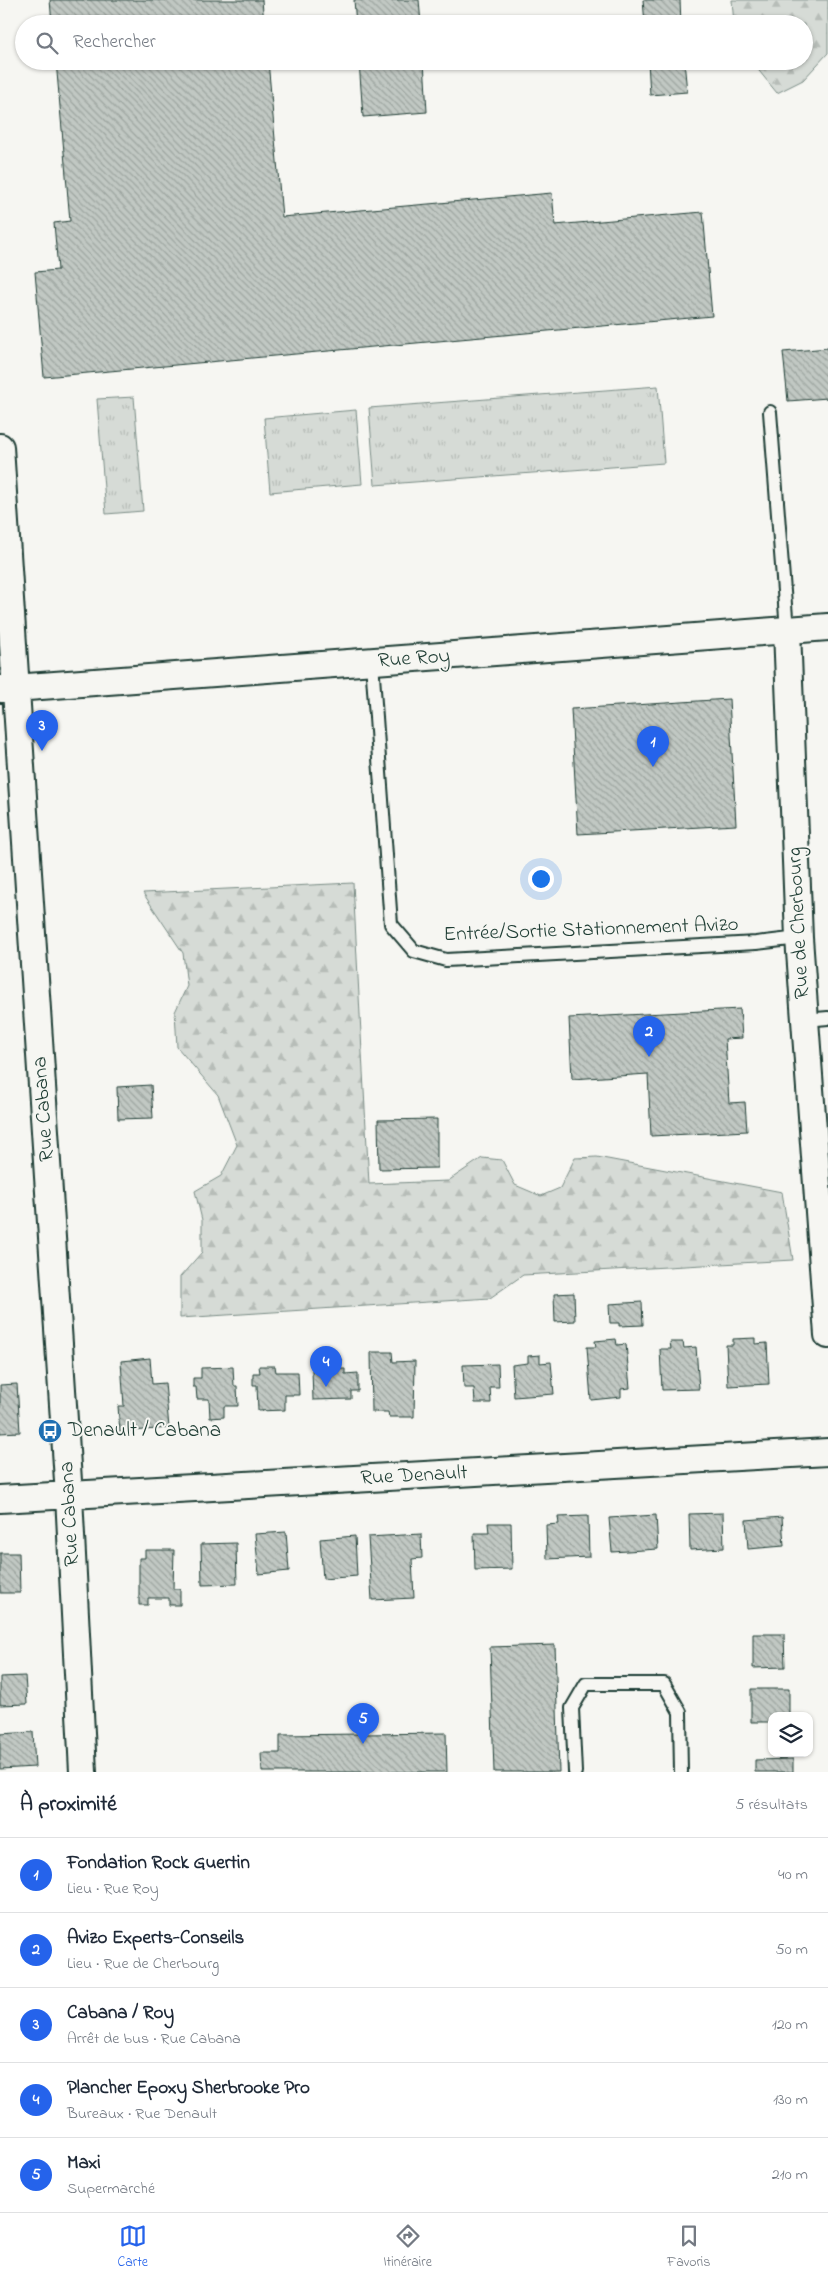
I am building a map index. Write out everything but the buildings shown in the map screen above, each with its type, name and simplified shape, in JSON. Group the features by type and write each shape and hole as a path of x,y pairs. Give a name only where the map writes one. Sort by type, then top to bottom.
{"street":[{"name":"Rue Cabana","path":"0,447 8,688 69,1496 83,1772"},
{"name":"Rue Roy","path":"8,688 828,627"},
{"name":"Rue de Cherbourg","path":"787,630 799,938 816,1019 828,1335"},
{"name":"Rue Denault","path":"0,1499 828,1452"}],"lane":[{"path":"770,412 787,630"},
{"name":"Entrée/Sortie Stationnement Avizo","path":"372,662 391,924 414,951 446,960 756,943 799,938"},
{"path":"575,1772 572,1708 586,1684 664,1684 680,1712 681,1772"}],"green space":[{"path":"732,0 828,0 828,53 813,69 813,15 733,15"},
{"path":"758,70 812,70 803,80 777,93"},
{"path":"658,386 664,463 375,485 369,408"},
{"path":"134,397 143,511 106,514 97,399"},
{"path":"356,410 362,484 270,492 264,418"},
{"path":"353,883 369,1184 448,1181 482,1158 502,1160 515,1185 541,1196 560,1188 575,1158 597,1157 782,1192 793,1260 523,1275 490,1298 180,1318 180,1277 202,1252 202,1220 195,1191 221,1176 237,1145 218,1095 177,1047 175,1012 187,986 183,953 143,893"}],"place":[{"name":"Cabana / Roy","path":"42,751"},
{"name":"Fondation Rock Guertin","path":"653,767"},
{"name":"Avizo Experts-Conseils","path":"649,1057"},
{"name":"Plancher Epoxy Sherbrooke Pro","path":"326,1387"},
{"name":"Denault / Cabana","path":"50,1431"},
{"name":"Maxi","path":"363,1744"}]}
